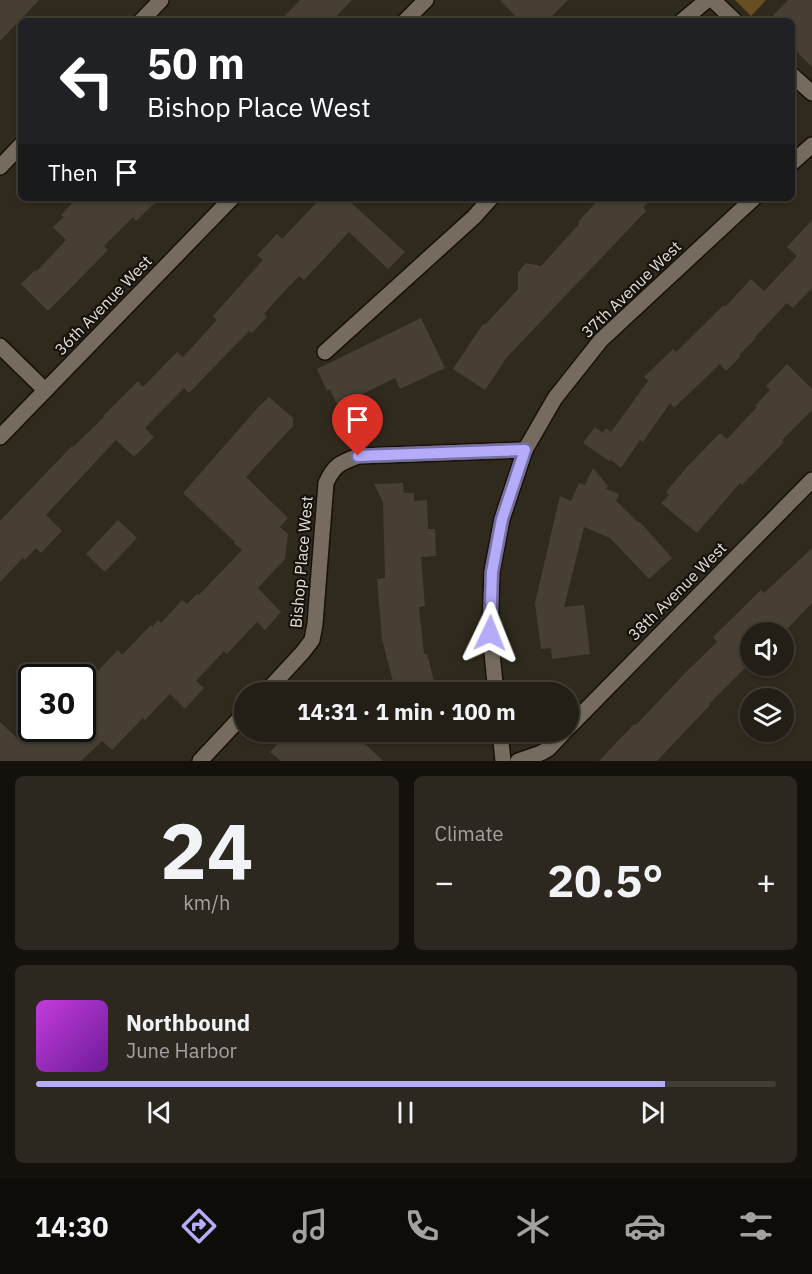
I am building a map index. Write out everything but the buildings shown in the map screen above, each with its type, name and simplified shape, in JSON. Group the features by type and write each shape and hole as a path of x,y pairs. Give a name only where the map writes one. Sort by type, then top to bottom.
{"street":[{"path":"144,18 161,0"},
{"path":"408,18 426,0"},
{"path":"686,18 707,0"},
{"path":"712,0 732,18"},
{"path":"795,78 812,93"},
{"path":"795,160 812,145"},
{"path":"0,167 18,148"},
{"name":"36th Avenue West","path":"0,437 229,201"},
{"path":"325,352 474,217 488,201"},
{"name":"37th Avenue West","path":"495,682 490,633 492,572 502,519 525,450 555,398 600,340 751,201"},
{"path":"0,346 45,390"},
{"name":"Bishop Place West","path":"275,682 312,640 326,483 332,470 341,462 358,456 525,450"},
{"name":"38th Avenue West","path":"579,717 812,480"},
{"path":"200,761 234,725"},
{"path":"501,742 503,761"},
{"path":"518,761 541,753 555,742"}],"shaded area":[{"path":"735,0 766,0 751,16"}],"route":[{"path":"358,456 525,450 502,519 492,572 490,633"}]}
